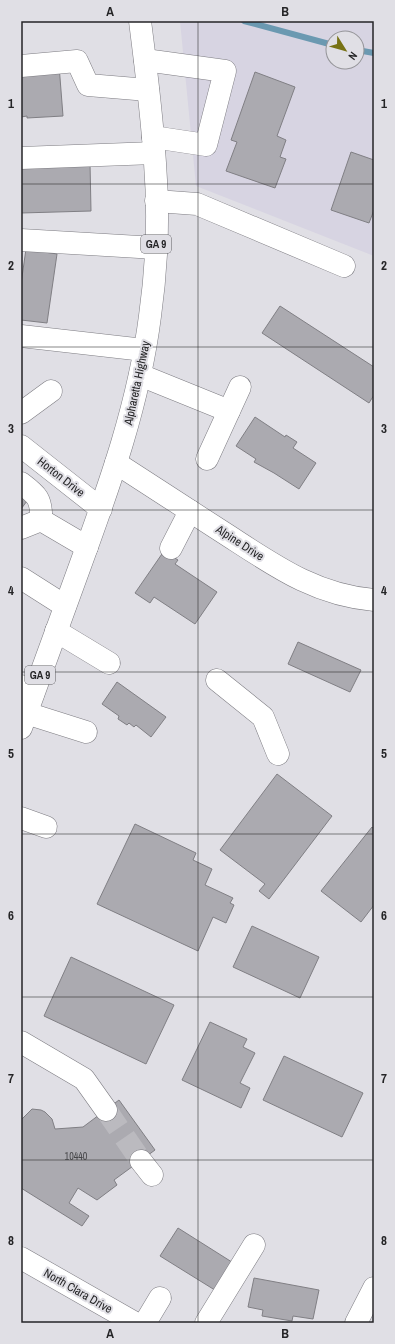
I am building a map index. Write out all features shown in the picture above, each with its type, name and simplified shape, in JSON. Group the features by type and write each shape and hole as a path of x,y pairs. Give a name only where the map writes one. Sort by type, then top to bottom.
{"main road":[{"name":"Alpharetta Highway","path":"25,705 56,631 101,509 116,463 131,414 140,375 150,316 156,248 156,201 154,145 140,21"},
{"path":"21,158 154,145 206,145 225,71 145,60"},
{"path":"21,66 77,61 88,85 148,90"},
{"path":"156,201 196,204 344,266"},
{"path":"21,240 156,248"},
{"path":"21,336 144,350"},
{"path":"140,375 228,411"},
{"path":"208,459 228,411 240,387"},
{"path":"21,413 51,391"},
{"name":"Horton Drive","path":"21,446 101,509"},
{"name":"Alpine Drive","path":"116,463 286,573 319,588 355,598 374,600"},
{"path":"21,483 36,494 42,508 31,524 87,547"},
{"path":"171,548 190,511"},
{"path":"22,581 65,606"},
{"path":"56,631 109,664"},
{"path":"217,680 263,717 278,754"},
{"path":"25,705 86,732"},
{"path":"21,818 46,827"},
{"path":"21,1042 84,1079 106,1110"},
{"path":"206,1323 254,1245"},
{"name":"North Clara Drive","path":"21,1258 135,1323"},
{"path":"356,1323 374,1288"},
{"path":"145,1323 160,1298"}],"shaded area":[{"path":"180,21 374,21 374,256 196,186"}],"building":[{"path":"59,65 63,116 21,117 21,70"},
{"path":"255,72 295,87 277,136 286,140 280,157 286,159 275,188 226,171 237,142 231,140"},
{"path":"351,152 374,160 374,210 369,223 331,210"},
{"path":"90,163 91,211 21,213 21,165"},
{"path":"26,249 57,254 47,323 21,320 21,284"},
{"path":"280,306 374,367 374,395 369,403 262,333"},
{"path":"255,417 285,437 286,435 297,442 293,448 316,463 299,489 254,462 256,459 236,446"},
{"path":"21,490 30,497 21,509"},
{"path":"164,551 178,560 175,564 217,592 195,624 154,597 150,603 135,593"},
{"path":"298,642 361,670 350,692 288,664"},
{"path":"117,682 166,717 151,737 136,725 134,727 129,723 127,725 118,719 119,716 102,704"},
{"path":"277,774 332,816 269,899 259,891 265,884 220,850"},
{"path":"135,824 196,853 193,860 212,869 205,885 233,898 230,903 234,905 226,923 213,917 198,951 97,904"},
{"path":"372,827 374,829 374,905 361,922 321,891"},
{"path":"252,926 319,957 300,998 233,967"},
{"path":"71,957 174,1005 146,1064 44,1016"},
{"path":"210,1022 247,1039 243,1047 255,1053 240,1083 250,1088 241,1108 182,1080"},
{"path":"284,1056 363,1093 342,1137 263,1100"},
{"path":"119,1100 155,1150 114,1180 117,1185 97,1200 78,1188 69,1203 89,1216 82,1226 21,1188 21,1120 32,1109 45,1112 52,1119 55,1129 83,1127"},
{"path":"178,1228 235,1264 218,1292 160,1256"},
{"path":"254,1278 319,1290 313,1319 293,1316 292,1321 262,1316 263,1310 248,1307"}],"waterway":[{"path":"244,21 325,43"},
{"path":"365,51 374,53"}],"tunnel":[{"path":"106,1110 141,1161"}]}
